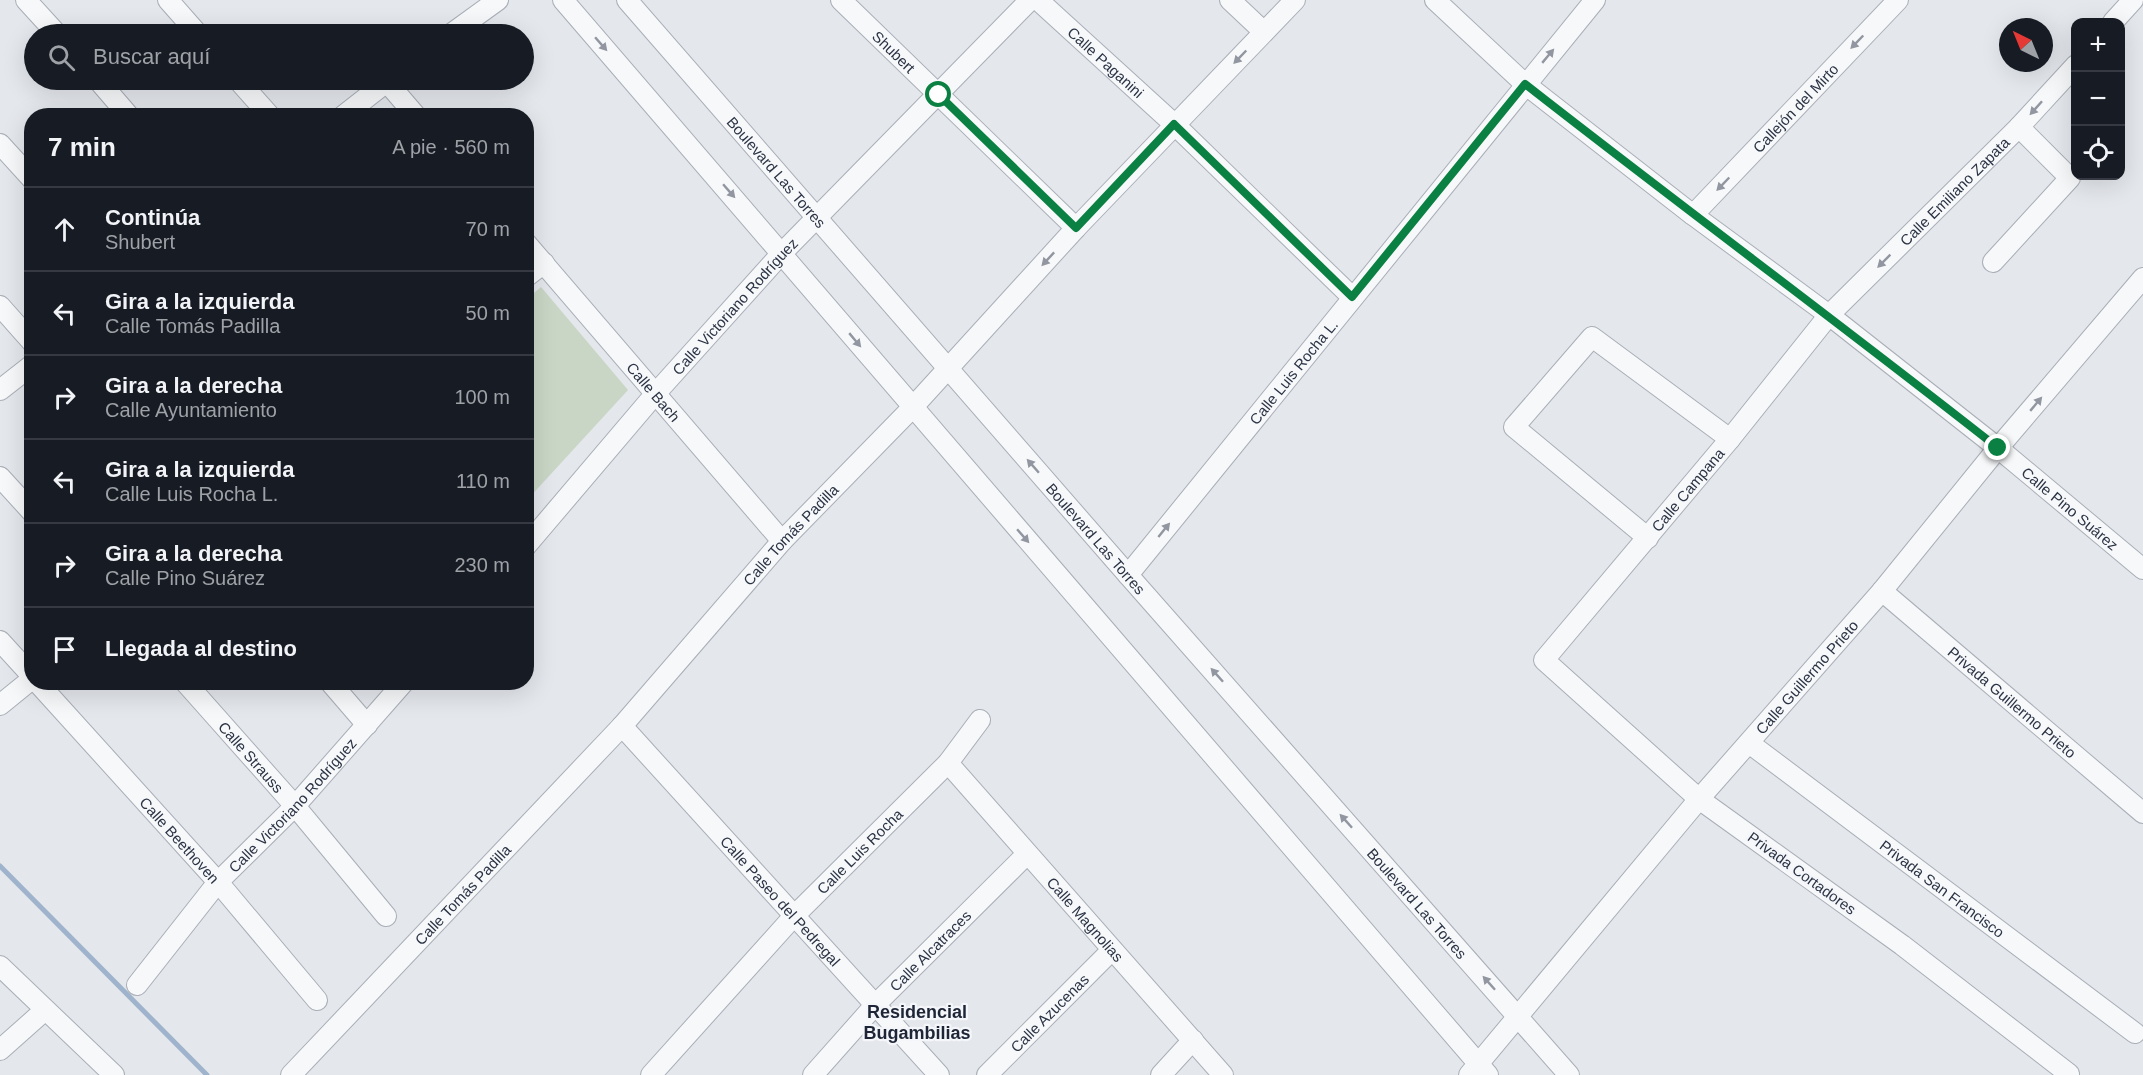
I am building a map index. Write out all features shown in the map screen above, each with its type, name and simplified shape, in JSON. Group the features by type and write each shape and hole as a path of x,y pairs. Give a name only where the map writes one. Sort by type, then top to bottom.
{"street":[{"path":"26,0 48,24"},
{"path":"168,0 189,24"},
{"path":"464,24 498,0"},
{"path":"563,0 782,253 1478,1071"},
{"name":"Boulevard Las Torres","path":"627,0 1128,575 1569,1075"},
{"name":"Shubert","path":"841,0 1076,228"},
{"name":"Calle Victoriano Rodríguez","path":"534,537 656,393 782,253 818,219 1030,0"},
{"name":"Calle Paganini","path":"1038,0 1174,124 1352,297"},
{"path":"1230,0 1264,32"},
{"name":"Calle Tomás Padilla","path":"291,1075 622,726 782,541 912,408 1076,228 1295,0"},
{"name":"Calle Pino Suárez","path":"1435,0 1525,84 1693,215 1829,315 1998,448 2143,569"},
{"name":"Calle Luis Rocha L.","path":"1128,575 1595,0"},
{"name":"Callejón del Mirto","path":"1693,215 1898,0"},
{"path":"2117,18 2133,0"},
{"name":"Calle Emiliano Zapata","path":"1829,315 2019,127 2071,70"},
{"path":"107,90 122,108"},
{"path":"247,90 263,108"},
{"path":"353,108 376,90"},
{"path":"396,90 410,108"},
{"path":"1993,262 2070,178 2019,127"},
{"path":"0,144 24,170"},
{"name":"Calle Bach","path":"534,252 782,541"},
{"path":"534,271 544,263"},
{"name":"Calle Guillermo Prieto","path":"1478,1071 1519,1017 1699,799 1882,591 1998,448 2143,278"},
{"path":"0,306 24,333"},
{"name":"Calle Campana","path":"1544,660 1730,439 1829,315"},
{"path":"1648,538 1514,428 1592,337 1730,439"},
{"path":"0,390 24,371"},
{"path":"0,477 24,503"},
{"name":"Privada Guillermo Prieto","path":"1882,591 2143,813"},
{"path":"0,641 24,669"},
{"name":"Privada Cortadores","path":"1544,660 1699,799 1902,945 2069,1074"},
{"path":"0,705 24,685"},
{"name":"Calle Beethoven","path":"44,690 218,882 317,1000"},
{"name":"Calle Strauss","path":"192,690 295,806 386,916"},
{"path":"337,690 367,725"},
{"name":"Calle Victoriano Rodríguez","path":"137,985 218,882 295,806 397,690"},
{"name":"Calle Luis Rocha","path":"651,1075 794,916 948,763 980,720"},
{"name":"Calle Paseo del Pedregal","path":"622,726 939,1075"},
{"name":"Privada San Francisco","path":"1749,743 2135,1033"},
{"name":"Calle Magnolias","path":"948,763 1026,855 1223,1075"},
{"name":"Calle Alcatraces","path":"813,1075 876,1004 1026,855"},
{"name":"Calle Azucenas","path":"987,1075 1112,950"},
{"path":"0,966 114,1075"},
{"path":"0,1050 45,1010"},
{"path":"1161,1075 1193,1040"}],"green space":[{"path":"541,287 628,390 534,492 534,293"}],"waterway":[{"path":"0,866 207,1075"}],"district":[{"name":"Residencial Bugambilias","path":"917,1022"}],"route":[{"path":"939,95 1076,228 1174,124 1352,297 1525,84 1693,215 1829,315 1998,448"}]}
